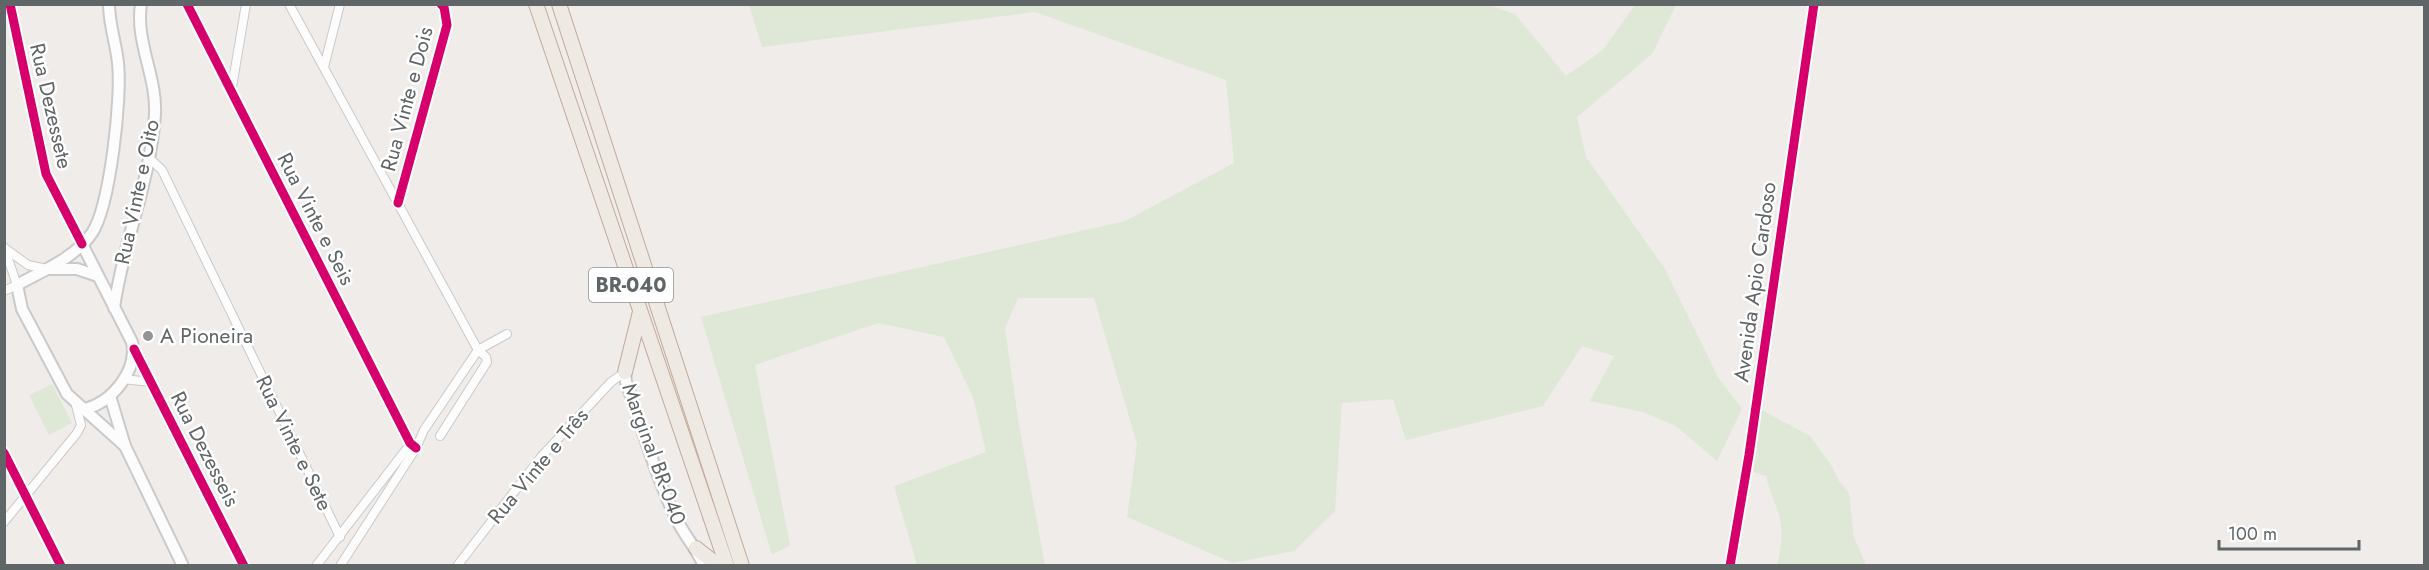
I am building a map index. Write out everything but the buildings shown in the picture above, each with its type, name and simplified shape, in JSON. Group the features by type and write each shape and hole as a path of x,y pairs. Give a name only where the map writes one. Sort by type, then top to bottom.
{"highway":[{"name":"BR-040","path":"536,4 728,566"},
{"name":"BR-040","path":"559,4 742,566"},
{"path":"625,372 640,312"},
{"path":"696,548 719,566"}],"main road":[{"name":"Rua Vinte e Oito","path":"17,285 47,269 82,244 99,220 117,118 118,64 109,4"},
{"name":"Rua Vinte e Oito","path":"114,308 120,273 153,134 155,91 141,27 141,4"},
{"path":"81,407 110,396 123,379 132,360 134,349 82,244"},
{"path":"47,269 77,269 98,276"},
{"path":"17,285 22,309 67,394 125,446"},
{"name":"Marginal BR-040","path":"625,372 626,382 672,511 688,542 696,548 704,566"},
{"path":"110,396 125,446 183,566"}],"street":[{"name":"Rua Dezessete","path":"10,4 46,174 82,244"},
{"name":"Rua Vinte e Seis","path":"187,4 413,446"},
{"path":"231,93 246,4"},
{"path":"289,4 477,350 486,357 487,362 440,436"},
{"path":"324,67 340,4"},
{"name":"Rua Vinte e Dois","path":"398,203 447,25 441,4"},
{"name":"Avenida Apio Cardoso","path":"1730,566 1749,455 1814,4"},
{"name":"Rua Vinte e Sete","path":"149,158 162,170 340,537"},
{"path":"5,247 28,265 47,269"},
{"path":"4,291 17,285 5,247"},
{"path":"340,566 413,446 477,350 507,334"},
{"name":"Rua Dezesseis","path":"134,349 244,566"},
{"name":"Rua Vinte e Três","path":"457,566 541,457 611,382 625,372"},
{"name":"Rua Dezesseis","path":"123,379 151,382"},
{"path":"4,522 77,433 81,425 81,407"},
{"path":"316,566 413,446"},
{"path":"4,453 61,566"}],"green space":[{"path":"749,5 1488,5 1515,14 1566,76 1603,50 1635,5 1676,5 1652,54 1577,117 1586,157 1665,269 1718,377 1742,409 1717,461 1676,426 1643,412 1590,401 1614,356 1582,346 1543,406 1406,440 1393,399 1342,403 1335,511 1294,551 1233,563 1127,517 1137,444 1094,298 1018,298 1005,328 1019,425 1045,565 917,565 894,486 986,452 973,397 944,337 878,323 755,365 790,545 772,555 701,317 1125,221 1234,163 1226,80 1035,12 762,47"},
{"path":"52,384 72,423 49,435 29,395"},
{"path":"1758,408 1810,436 1831,465 1839,481 1849,493 1854,537 1866,565 1777,565 1781,539 1780,518 1766,476 1750,471"}],"cycle path":[{"path":"10,4 46,174 82,244"},
{"path":"187,4 410,443 416,448"},
{"path":"398,203 447,25 444,7 441,4"},
{"path":"1730,566 1749,455 1814,4"},
{"path":"134,349 244,566"},
{"path":"4,453 61,566"}],"place":[{"name":"A Pioneira","path":"148,336"}]}
